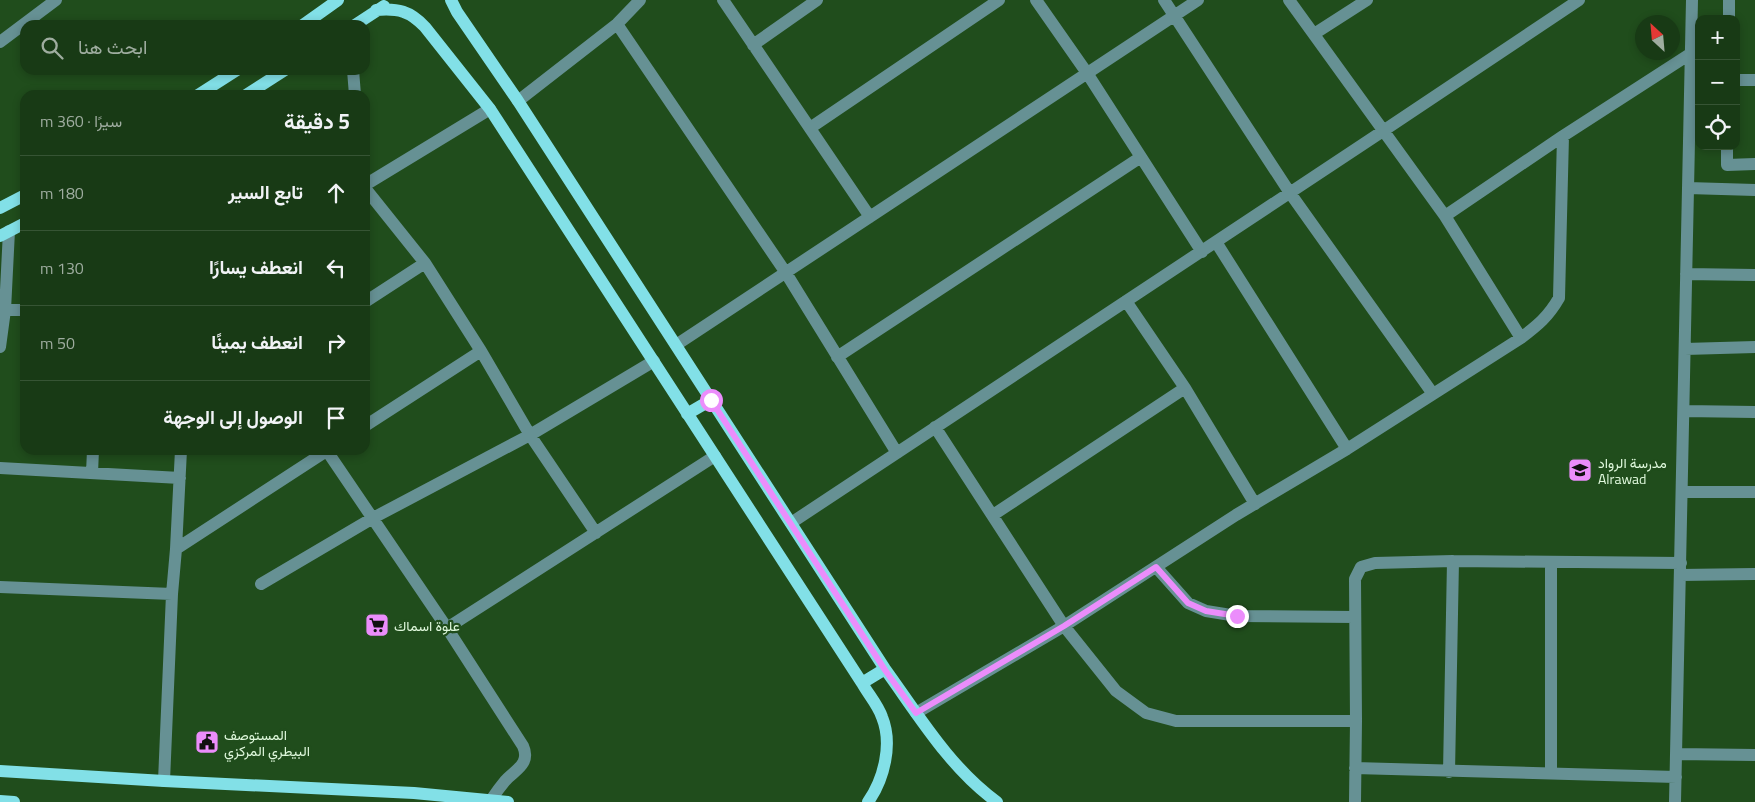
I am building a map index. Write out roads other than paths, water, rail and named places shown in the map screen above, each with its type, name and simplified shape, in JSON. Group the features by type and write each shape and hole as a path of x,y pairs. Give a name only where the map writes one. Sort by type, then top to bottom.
{"main road":[{"path":"310,20 338,0"},
{"path":"362,20 392,0"},
{"path":"450,0 456,12 518,101 885,670 948,756 985,793 997,802"},
{"path":"376,10 390,8 416,16 426,26 490,109 862,683 882,717 886,742 884,767 876,791 868,802"},
{"path":"320,20 323,11"},
{"path":"206,90 229,75"},
{"path":"254,90 277,75"},
{"path":"0,208 20,198"},
{"path":"4,233 20,225"},
{"path":"687,414 711,400"},
{"path":"862,683 885,670"},
{"path":"0,771 414,793 508,802"},
{"path":"0,801 14,802"}],"street":[{"path":"29,20 56,0"},
{"path":"518,101 617,24 640,0"},
{"path":"723,0 870,217"},
{"path":"753,44 817,0"},
{"path":"810,128 999,0"},
{"path":"1036,0 1087,73 1202,252"},
{"path":"1164,0 1290,194 1433,394"},
{"path":"676,346 1198,0"},
{"path":"1290,0 1445,216 1521,338"},
{"path":"1314,34 1367,0"},
{"path":"790,523 1290,194 1579,0"},
{"path":"1675,802 1692,0"},
{"path":"1729,0 1729,15"},
{"path":"617,24 786,273 897,453"},
{"path":"0,42 20,27"},
{"path":"1445,216 1563,136 1690,54"},
{"path":"353,75 355,90"},
{"path":"1740,80 1755,80"},
{"path":"370,184 490,109"},
{"path":"916,713 1064,626 1255,504 1347,449 1521,338 1549,314 1559,298 1563,136"},
{"path":"1727,150 1727,165 1755,164"},
{"path":"838,357 1141,157"},
{"path":"1688,188 1755,190"},
{"path":"370,193 426,263 481,351 530,435 596,533"},
{"path":"0,347 5,310 4,233"},
{"path":"1216,242 1347,449"},
{"path":"370,299 426,263"},
{"path":"1686,274 1755,275"},
{"path":"1126,301 1186,388 1255,504"},
{"path":"5,310 20,310"},
{"path":"1685,348 1755,347"},
{"path":"370,423 481,351"},
{"path":"261,584 373,518 530,435 654,361"},
{"path":"993,515 1186,388"},
{"path":"1684,411 1755,412"},
{"path":"935,427 1064,626 1116,691 1146,713 1176,721 1356,721"},
{"path":"92,473 93,455"},
{"path":"164,781 172,594 181,455"},
{"path":"176,549 322,455"},
{"path":"331,455 514,730 525,751 524,764 506,780 490,800"},
{"path":"447,628 715,456"},
{"path":"0,468 180,478"},
{"path":"1682,492 1755,492"},
{"path":"1355,802 1355,579 1362,567 1375,563 1453,561 1552,562 1755,574"},
{"path":"1449,772 1453,561"},
{"path":"1551,773 1552,562"},
{"path":"1156,567 1188,603 1206,611 1237,616 1355,617"},
{"path":"0,587 172,594"},
{"path":"1677,754 1755,756"},
{"path":"1355,768 1676,777"}],"place":[{"name":"مدرسة الرواد Alrawad","path":"1580,470"},
{"name":"علوة اسماك","path":"377,625"},
{"name":"المستوصف البيطري المركزي","path":"207,742"}]}
